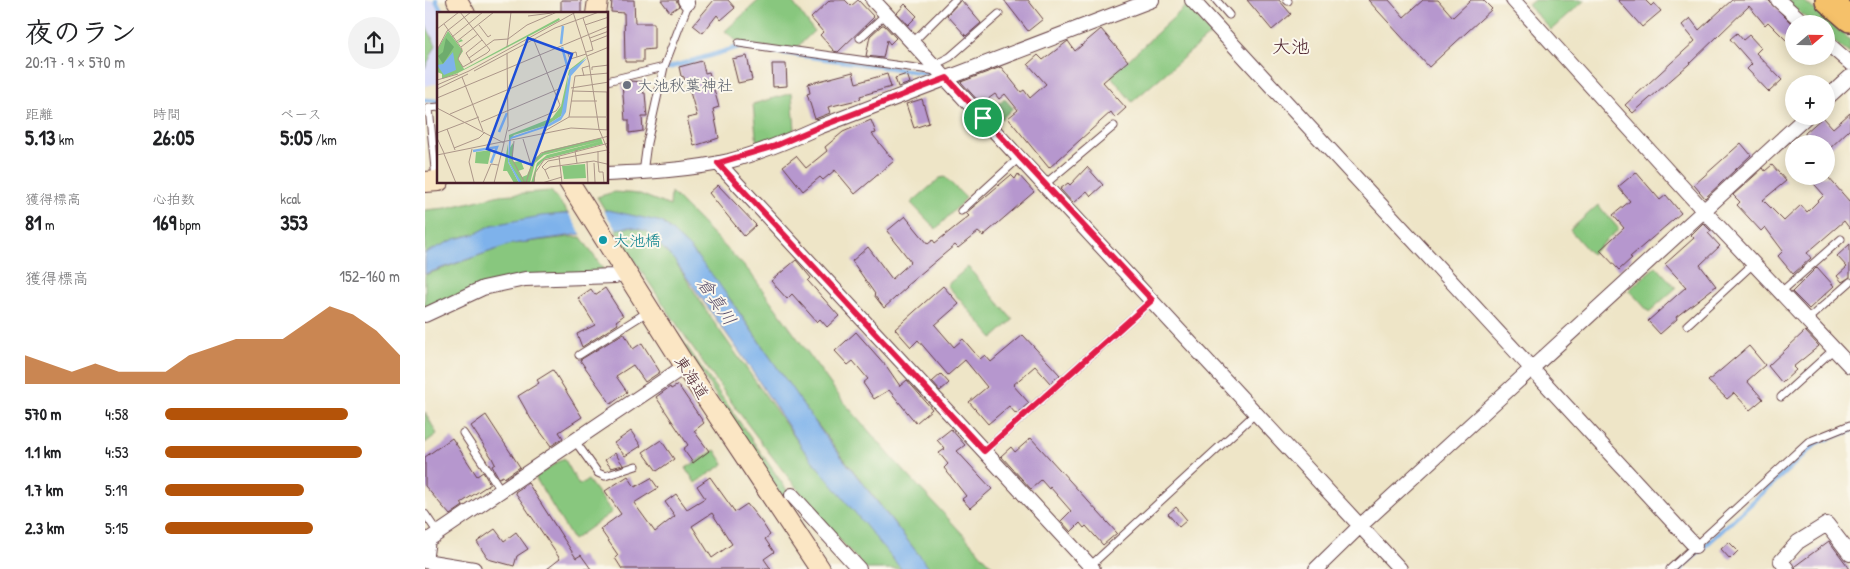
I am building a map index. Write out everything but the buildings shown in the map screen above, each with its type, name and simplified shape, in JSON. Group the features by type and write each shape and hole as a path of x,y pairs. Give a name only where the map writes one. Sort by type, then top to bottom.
{"highway":[{"path":"1828,0 1850,19"}],"main road":[{"path":"457,0 464,12"},
{"name":"東海道","path":"571,185 685,366 820,569"}],"street":[{"path":"873,0 1400,569"},
{"path":"609,174 669,171 718,163 775,146 941,72 1153,0"},
{"path":"1192,0 1695,546"},
{"path":"1513,0 1704,211 1850,366"},
{"path":"1778,0 1795,15"},
{"path":"1835,50 1850,63"},
{"path":"1835,90 1850,77"},
{"path":"1316,569 1360,526 1533,370 1797,125"},
{"path":"718,163 1091,567"},
{"path":"425,315 483,288 525,279 615,276 623,267"},
{"path":"474,569 425,561 428,540 685,366"},
{"path":"792,495 859,569"},
{"path":"1787,569 1781,561 1798,542 1827,524 1850,554"}],"lane":[{"path":"913,42 955,0"},
{"path":"1216,0 1229,15"},
{"path":"643,172 647,143 664,67 688,1"},
{"path":"860,38 886,14"},
{"path":"739,43 941,72 950,57 999,14"},
{"path":"609,81 664,67"},
{"path":"427,107 433,181"},
{"path":"1044,186 1114,126"},
{"path":"961,211 1019,158"},
{"path":"1781,292 1841,239"},
{"path":"1687,325 1753,264"},
{"path":"1807,320 1850,282"},
{"path":"984,451 1152,300"},
{"path":"579,355 650,311"},
{"path":"1781,397 1834,349"},
{"path":"1091,567 1256,413"},
{"path":"1670,569 1808,442 1850,425"},
{"path":"463,433 501,490"},
{"path":"575,441 598,473 605,476 636,466"},
{"path":"425,514 438,533"}],"shaded area":[{"path":"425,0 433,0 440,12 437,12 437,83 425,86"}],"green space":[{"path":"759,0 791,0 814,31 793,51 739,43 725,31"},
{"path":"1534,0 1585,0 1551,30 1528,5"},
{"path":"1785,0 1803,0 1821,15 1802,15"},
{"path":"1187,5 1211,34 1132,102 1111,76"},
{"path":"425,24 436,45 425,68"},
{"path":"1835,27 1850,40 1850,54 1835,43"},
{"path":"792,93 795,130 757,145 753,104"},
{"path":"1004,98 1013,108 1002,119 994,108"},
{"path":"945,177 966,198 936,229 911,203 940,178"},
{"path":"551,191 568,213 492,225 475,234 462,237 425,254 425,210 446,208 500,195"},
{"path":"614,192 640,194 670,206 671,192 749,271 842,400 894,460 995,569 930,569 810,415 730,299 692,250 662,222 605,210 597,197"},
{"path":"1598,205 1619,229 1591,254 1570,230"},
{"path":"630,227 647,231 675,261 713,321 803,449 902,569 866,569 797,489 733,405 614,229"},
{"path":"581,237 605,272 525,279 425,315 425,275 511,244"},
{"path":"1656,266 1676,288 1649,312 1629,290"},
{"path":"968,267 1013,320 993,338 947,285"},
{"path":"662,311 789,493 804,531 677,335"},
{"path":"425,412 437,434 425,443"},
{"path":"715,450 724,464 695,483 686,468"},
{"path":"564,458 579,485 588,480 612,512 573,540 535,477"}],"water":[{"name":"倉真川","path":"608,210 662,222 689,247 717,281 822,432 930,569 901,569 803,449 741,354 675,261 647,231 630,227 512,244 425,274 425,253 455,239 475,234 492,225 541,216"}],"pier":[{"path":"602,208 617,231 583,237 567,211"}],"waterway":[{"path":"436,0 442,12"},
{"path":"668,68 739,47 927,73"},
{"path":"425,100 437,101"},
{"path":"1680,569 1818,442 1850,431"}],"place":[{"name":"大池秋葉神社","path":"627,85"},
{"name":"大池橋","path":"603,240"}],"district":[{"name":"大池","path":"1291,46"}],"route":[{"path":"947,78 983,118 1044,186 1152,300 984,451 718,163 775,146 947,78"}]}
